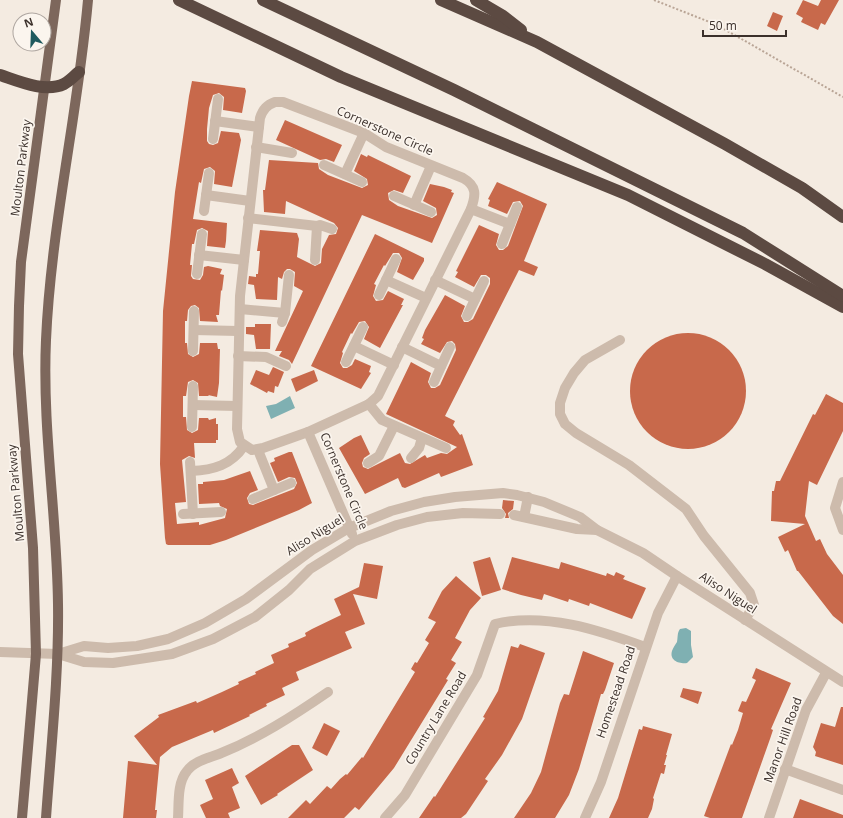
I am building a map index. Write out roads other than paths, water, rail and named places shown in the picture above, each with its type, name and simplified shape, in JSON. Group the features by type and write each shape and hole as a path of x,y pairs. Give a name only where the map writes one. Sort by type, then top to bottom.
{"highway":[{"path":"179,0 340,77 628,195 765,264 843,307"},
{"path":"263,0 454,90 736,230 843,296"},
{"path":"441,0 537,42 725,144 802,188 843,217"},
{"path":"476,0 503,16 537,42"},
{"path":"0,75 21,82 44,86 64,84 79,72"}],"main road":[{"name":"Moulton Parkway","path":"22,818 36,654 33,548 18,354 19,306 22,262 56,0"},
{"path":"46,818 58,654 58,602 46,404 46,341 54,252 88,0"}],"street":[{"path":"213,139 218,99"},
{"name":"Cornerstone Circle","path":"244,446 238,436 238,331 256,147 262,110 268,105 283,102 364,133 386,147 470,182 476,196 471,209 378,396 369,404 308,432 258,450"},
{"path":"215,121 259,127"},
{"path":"345,174 364,133"},
{"path":"256,147 292,153"},
{"path":"324,165 362,182"},
{"path":"414,205 431,166"},
{"path":"204,211 209,173"},
{"path":"206,195 250,201"},
{"path":"394,196 431,212"},
{"path":"502,244 517,207"},
{"path":"471,209 510,224"},
{"path":"248,218 317,226 320,225 332,229"},
{"path":"315,260 317,226"},
{"path":"197,274 202,234"},
{"path":"199,255 244,260"},
{"path":"380,295 396,259"},
{"path":"240,309 283,317 289,275"},
{"path":"386,280 426,298"},
{"path":"435,280 475,299"},
{"path":"467,316 484,281"},
{"path":"194,311 194,351"},
{"path":"346,362 363,327"},
{"path":"194,330 238,331"},
{"path":"620,340 584,360 574,373 560,403 560,414 565,424 576,434 634,469 686,509 704,536 750,594 754,606 746,620"},
{"path":"354,346 394,365"},
{"path":"402,347 441,366"},
{"path":"434,382 450,347"},
{"path":"238,356 266,357 286,366"},
{"path":"192,427 193,386"},
{"path":"369,404 382,420 446,448"},
{"path":"193,405 237,406"},
{"path":"368,463 379,456 394,426"},
{"name":"Cornerstone Circle","path":"308,432 355,541"},
{"path":"411,458 419,448 422,438"},
{"path":"193,514 191,467 205,471 222,466 236,457 244,446 252,450 258,450 274,490"},
{"path":"843,482 835,508 843,530"},
{"path":"253,499 291,483"},
{"name":"Aliso Niguel","path":"0,652 58,654 84,646 108,648 137,646 168,639 205,623 246,599 312,550 349,528 391,511 424,502 455,497 503,494 528,498 554,505 580,517 596,530 643,553 826,673 843,682"},
{"path":"524,517 528,498"},
{"path":"424,502 427,516"},
{"path":"182,514 221,512"},
{"name":"Aliso Niguel","path":"58,654 84,662 113,663 172,654 213,639 255,617 289,590 310,569 355,541 397,525 427,516 462,513 500,514"},
{"name":"Aliso Niguel","path":"514,515 577,529 596,530"},
{"name":"Homestead Road","path":"585,818 600,782 645,647 658,613 676,576"},
{"name":"Country Lane Road","path":"385,818 405,795 477,675 495,624 512,620 576,625 602,632 645,647"},
{"name":"Manor Hill Road","path":"769,818 806,710 826,673"},
{"path":"178,818 181,781 187,770 198,762 246,743 268,731 328,692"},
{"path":"785,769 843,790"}],"water":[{"path":"290,396 295,408 271,419 266,406 276,404"},
{"path":"686,628 691,631 693,657 687,663 681,663 676,661 671,654 677,642 680,629"}]}
